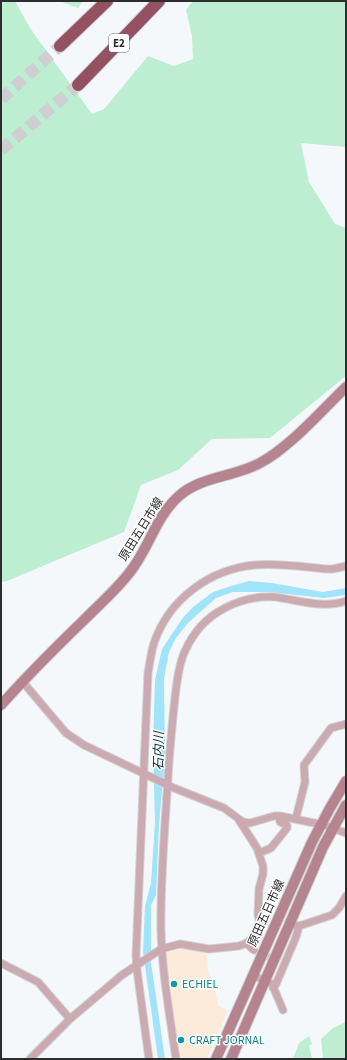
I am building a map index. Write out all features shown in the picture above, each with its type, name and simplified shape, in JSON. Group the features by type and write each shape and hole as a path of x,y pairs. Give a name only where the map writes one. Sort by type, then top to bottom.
{"highway":[{"path":"60,46 107,1"},
{"name":"E2","path":"78,85 159,1"}],"main road":[{"name":"原田五日市線","path":"1,705 22,681 115,589 131,571 168,507 179,496 198,484 250,468 262,462 281,449 346,387"},
{"name":"原田五日市線","path":"216,1059 312,842 346,781"},
{"path":"231,1059 265,980 294,925 323,847 346,805"}],"street":[{"path":"149,1059 138,965 148,673 154,643 167,616 187,593 206,580 227,570 242,566 257,565 326,569 346,566"},
{"path":"176,1059 161,949 161,921 166,785 172,717 180,664 190,641 205,622 215,614 236,602 260,597 273,597 319,604 331,604 346,601"},
{"path":"22,681 58,725 74,739 166,785 224,808 243,822 250,823 279,816 296,818 321,824 346,833"},
{"path":"296,818 305,782 304,765 332,728 346,724"},
{"path":"259,853 271,848 287,828 287,825 280,822 279,816"},
{"path":"30,1059 70,1019 122,975 161,949 182,944 214,949 239,946 246,943 260,927 258,915 259,889 263,870 259,853 239,820"},
{"path":"273,988 296,937 294,925 332,915 339,908 346,896"},
{"path":"246,943 254,950"},
{"path":"1,963 38,982 70,1019"},
{"path":"252,975 271,983 283,1010"}],"shaded area":[{"path":"181,949 193,950 207,954 208,970 215,989 218,1006 228,1011 207,1059 178,1059 165,954"}],"green space":[{"path":"1,1 15,1 30,28 92,114 104,109 148,56 174,66 193,59 192,36 186,10 193,1 346,1 346,147 301,143 309,182 335,224 346,228 346,376 270,438 212,439 178,470 141,485 124,532 7,581 1,582"},
{"path":"59,1 83,1 78,8"},
{"path":"346,1022 346,1059 323,1059 321,1039 333,1028"},
{"path":"309,1036 312,1044 309,1046 312,1059 291,1059 294,1056 299,1043"}],"water":[{"name":"石内川","path":"249,581 272,583 323,592 346,588 346,595 324,598 269,592 233,592 216,598 188,623 176,638 169,652 164,679 165,757 159,825 156,895 151,905 151,962 165,1059 158,1059 143,952 145,906 151,883 155,822 153,747 155,680 162,649 182,619 193,607 213,592"}],"tunnel":[{"path":"1,99 60,46"},
{"path":"1,150 78,85"},
{"path":"254,950 283,964"}],"place":[{"name":"ECHIEL","path":"174,984"},
{"name":"CRAFT JORNAL","path":"181,1040"}]}
